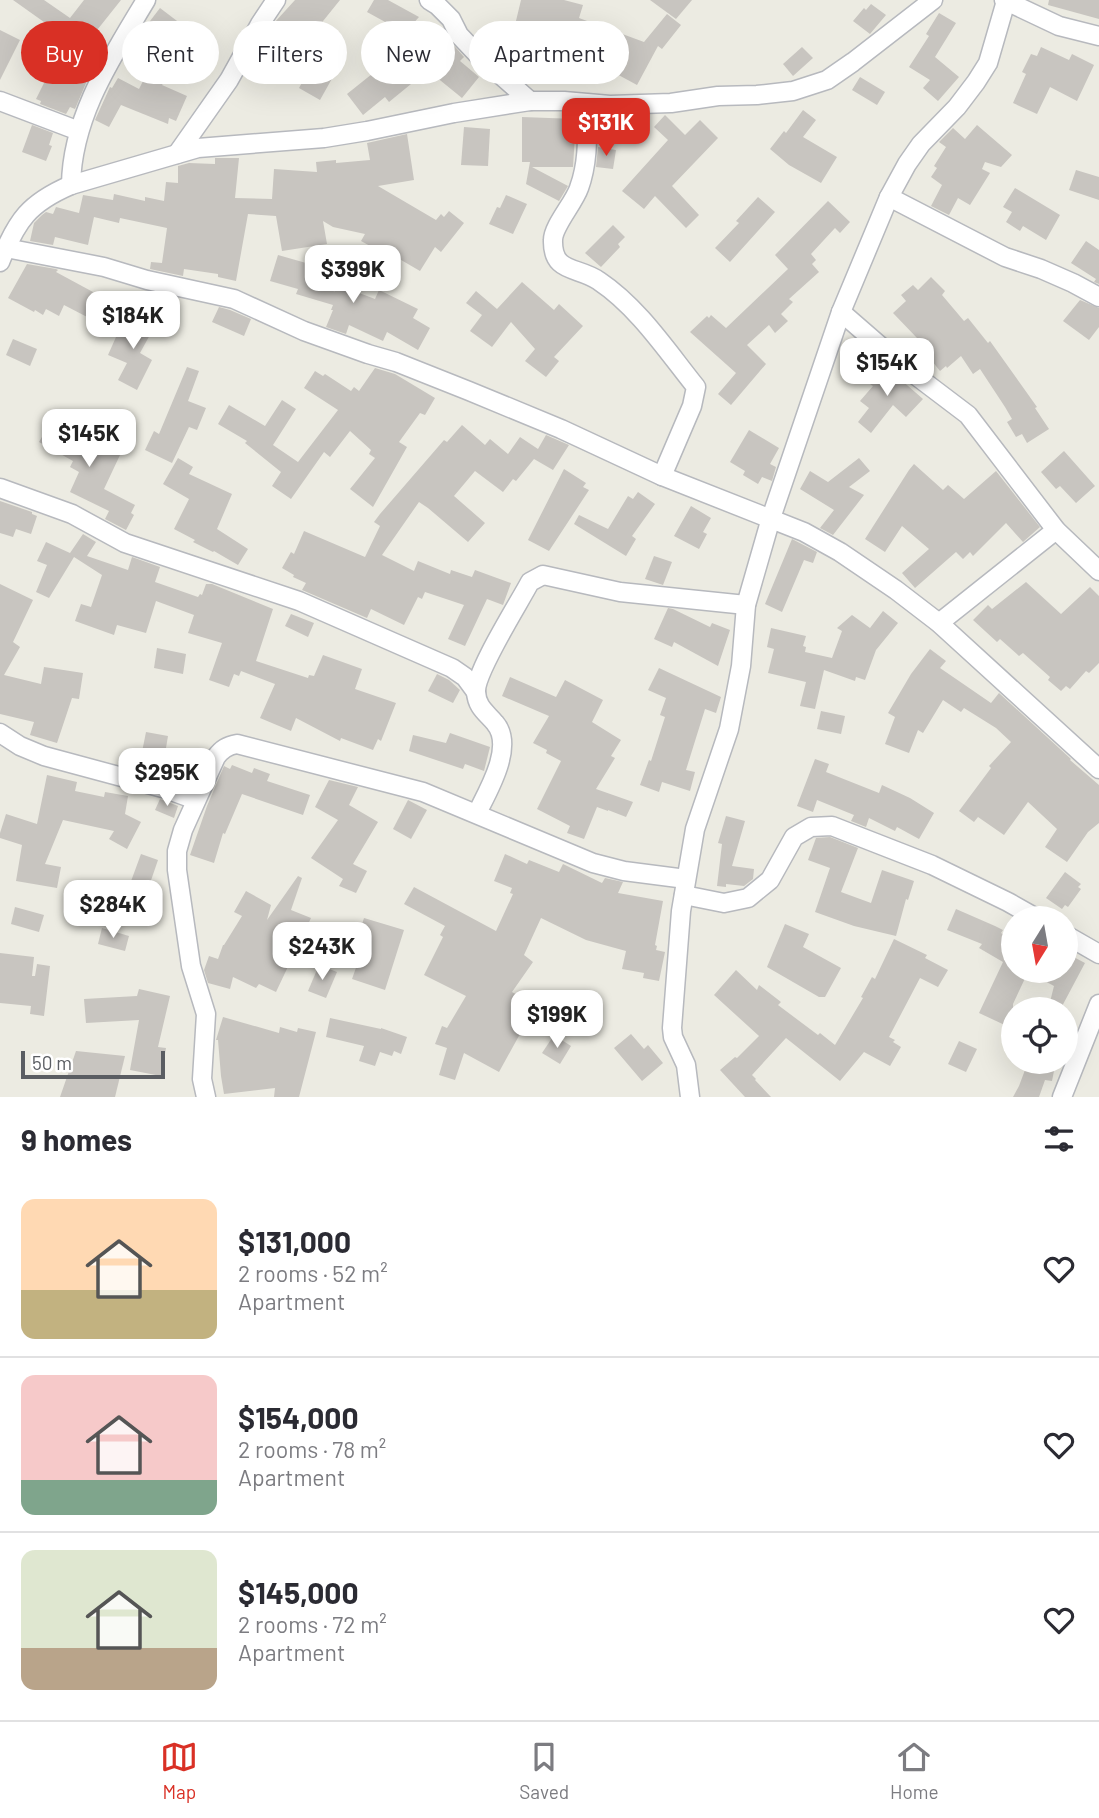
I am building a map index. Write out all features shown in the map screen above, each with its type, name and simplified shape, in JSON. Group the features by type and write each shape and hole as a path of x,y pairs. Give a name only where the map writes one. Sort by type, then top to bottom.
{"street":[{"path":"71,185 71,166 84,115 111,60 146,0"},
{"path":"177,154 229,80 276,0"},
{"path":"429,0 451,19 459,35 530,101"},
{"path":"933,0 827,80 793,91 718,96 671,103 610,105 530,101 335,136 198,148 71,185 39,201 15,228 3,255 104,267 147,280 234,299 304,331 368,355 396,362 470,391 662,476 804,532 840,552 939,623 1099,769"},
{"path":"690,1097 686,1065 673,1037 672,1028 681,911 695,829 729,729 741,666 746,605 771,518 841,312 907,164 921,144 957,107 988,62 1005,1 1059,26 1099,36"},
{"path":"0,101 79,131"},
{"path":"587,104 587,160 579,191 553,236 554,255 565,267 597,279 625,301 696,387 692,406 662,476"},
{"path":"890,197 1005,257 1041,269 1099,298"},
{"path":"841,312 902,365 968,415 1056,530 1099,571"},
{"path":"0,488 72,513 125,543 299,601 452,668 465,677 476,692 482,712 497,725 503,746 498,769 477,813"},
{"path":"939,623 1056,530"},
{"path":"476,692 481,671 530,582 542,575 620,592 746,605"},
{"path":"0,733 20,746 44,756 196,800"},
{"path":"206,1097 202,1079 206,1014 191,966 177,870 177,850 183,830 216,757 220,750 228,746 237,744 423,792 593,863 685,887 724,903 748,898 770,880 794,837 811,827 832,826 932,865 1016,906"},
{"path":"1078,942 1099,954"},
{"path":"1062,1097 1099,1004"}],"building":[{"path":"13,0 44,0 70,18 84,0 121,0 104,21 43,21"},
{"path":"295,0 340,0 323,21 276,21"},
{"path":"374,0 388,0 419,17 415,21 383,21 367,12"},
{"path":"521,0 564,0 583,5 579,18 587,21 516,21"},
{"path":"650,0 692,0 676,19"},
{"path":"1049,0 1099,0 1099,19 1048,5"},
{"path":"871,4 886,15 870,34 853,21"},
{"path":"160,8 177,21 150,21"},
{"path":"939,13 956,23 935,57 959,77 938,101 923,88 930,80 909,67 929,36 926,34"},
{"path":"667,14 681,25 662,49 658,46 637,85 629,81 629,36 644,42"},
{"path":"0,30 20,40 0,80"},
{"path":"455,47 464,57 460,61 469,69 469,84 473,84 462,98 445,84 455,84"},
{"path":"802,47 813,58 793,76 783,64"},
{"path":"1041,47 1069,60 1072,54 1094,65 1077,101 1050,87 1037,114 1013,103 1026,74 1022,72 1031,54 1037,56"},
{"path":"860,77 885,92 877,105 852,90"},
{"path":"118,78 122,80 122,84 129,84 139,89 142,84 163,84 187,96 176,121 169,118 168,124 121,105 109,127 95,120 110,87 112,88"},
{"path":"361,83 411,84 389,102 385,97 363,115 347,94"},
{"path":"44,84 86,84 75,109 70,107 66,114 40,104 41,101 36,99"},
{"path":"301,84 329,84 320,100 299,88"},
{"path":"803,110 816,120 803,137 837,157 821,183 789,165 770,149"},
{"path":"665,115 685,135 700,120 718,138 672,186 699,215 686,228 655,196 644,209 622,191 668,140 654,127"},
{"path":"522,117 576,119 573,167 532,167 568,186 559,201 526,184 530,162 522,162"},
{"path":"32,125 53,133 49,145 52,146 46,161 22,152"},
{"path":"977,125 1012,155 1001,167 985,162 982,169 990,173 970,205 958,198 949,215 931,206 942,185 931,177 937,168 934,166 946,147 939,142 953,128 965,139"},
{"path":"464,127 490,129 488,166 461,165"},
{"path":"407,134 414,180 378,186 436,220 449,211 464,223 441,252 435,247 420,271 384,250 383,253 361,241 365,234 333,227 323,221 327,244 282,251 276,216 248,214 236,281 218,277 218,274 184,269 183,276 150,269 151,262 162,263 167,228 120,218 119,223 94,217 88,245 55,237 53,245 30,241 34,223 42,215 46,212 53,214 56,207 79,213 83,195 113,200 114,194 145,201 145,197 164,201 166,182 178,183 178,166 189,163 215,164 215,158 239,158 235,198 272,199 274,169 317,172 316,162 370,160 367,143"},
{"path":"598,147 616,150 613,169 596,167"},
{"path":"1076,170 1099,177 1099,200 1069,190"},
{"path":"1015,188 1060,215 1046,240 1023,226 1020,231 1006,222 1012,212 1003,207"},
{"path":"506,195 527,204 513,234 489,224"},
{"path":"758,197 775,212 730,262 715,248 739,223 736,221"},
{"path":"828,201 850,222 840,233 835,228 811,254 816,260 812,264 819,272 789,299 793,302 781,314 788,321 775,333 769,325 747,345 766,364 731,405 718,394 736,373 690,332 711,315 726,328 788,269 775,255"},
{"path":"613,225 625,237 618,244 620,247 601,267 585,253"},
{"path":"1086,241 1099,250 1099,284 1094,282 1096,279 1071,263"},
{"path":"278,255 320,267 317,277 333,283 334,292 338,285 375,299 379,290 418,309 413,318 430,328 418,350 387,332 383,341 349,325 346,334 326,327 333,305 296,294 298,289 270,281"},
{"path":"27,264 56,269 56,272 93,292 91,295 101,300 91,319 64,305 59,316 46,309 43,315 8,298"},
{"path":"931,277 945,291 942,295 964,321 968,318 988,343 990,341 1037,407 1035,408 1049,429 1027,443 1022,434 1016,437 1007,422 1012,419 980,369 973,374 961,356 940,371 924,351 914,360 902,350 917,338 893,313 906,301 901,295 913,285 918,290"},
{"path":"522,282 554,310 559,304 583,326 554,357 559,361 546,377 525,361 535,349 511,322 492,347 470,331 482,315 466,303 476,291 497,309"},
{"path":"146,293 177,298 175,306"},
{"path":"1080,300 1099,308 1099,327 1089,340 1063,321"},
{"path":"219,307 251,319 244,336 212,322"},
{"path":"139,313 157,322 140,353 152,360 137,390 118,380 127,363 108,355 120,328 135,332"},
{"path":"13,339 37,349 30,366 6,355"},
{"path":"884,365 923,399 906,417 893,405 871,433 858,422 869,408 860,401 873,386 867,382 876,370 879,371"},
{"path":"187,367 199,371 188,401 206,408 197,430 189,427 172,463 145,450 154,431 159,434"},
{"path":"375,368 395,374 435,398 425,415 420,413 399,442 407,447 373,507 350,489 375,458 369,454 371,450 350,431 330,457 324,452 291,499 272,486 281,472 245,443 247,441 218,424 229,405 265,426 282,400 296,409 273,445 298,462 338,410 304,388 315,371 323,376 325,374 351,391 354,387 359,391"},
{"path":"54,416 103,443 102,447 120,455 104,489 135,505 131,513 134,515 126,530 105,519 109,511 70,492 79,472 70,467 73,461 39,442"},
{"path":"462,425 485,445 490,439 508,454 520,437 538,449 546,435 569,445 553,470 534,459 503,492 475,471 454,496 485,523 468,542 419,502 382,555 414,571 418,561 450,574 451,570 472,577 475,570 511,583 503,605 487,599 465,646 448,639 464,605 425,592 422,599 418,597 404,625 371,609 367,618 302,590 306,583 282,568 291,552 294,554 304,531 365,557 380,526 374,522 444,440 447,442"},
{"path":"749,430 779,448 770,464 776,467 772,481 762,477 758,484 743,475 745,471 730,462"},
{"path":"1064,451 1095,486 1076,503 1060,486 1056,489 1041,472"},
{"path":"178,458 193,467 189,474 232,494 217,529 248,549 238,565 174,529 189,499 163,484"},
{"path":"859,458 870,471 849,487 864,495 833,535 820,528 834,510 800,489 810,471 828,482"},
{"path":"914,464 943,490 948,485 964,499 996,471 1040,527 1023,542 1006,523 973,556 970,552 963,559 956,552 915,588 902,573 929,549 902,526 885,552 865,539"},
{"path":"564,469 586,483 583,487 589,490 549,551 528,540"},
{"path":"638,492 655,504 632,536 636,539 626,556 574,524 579,515 608,529 628,496 633,499"},
{"path":"0,501 37,516 31,534 16,529 13,537 0,533"},
{"path":"691,506 711,518 703,532 707,534 699,549 674,536"},
{"path":"83,534 96,542 87,556 128,570 132,557 160,567 155,582 198,597 202,595 206,584 212,584 273,609 256,661 308,678 309,675 314,676 323,655 362,669 355,689 396,703 381,741 378,739 373,750 341,738 340,741 296,718 291,731 260,718 275,684 241,671 239,676 234,674 229,687 209,680 222,643 188,633 194,615 156,601 146,633 117,625 114,635 75,621 81,604 91,607 102,575 74,557 49,598 36,592 47,565 37,561 46,542 70,553"},
{"path":"792,539 817,552 813,563 804,560 782,612 765,604"},
{"path":"654,556 672,562 663,585 645,579"},
{"path":"1026,582 1061,614 1090,587 1099,596 1099,663 1089,673 1086,671 1070,689 1066,686 1061,691 1048,680 1050,677 1023,653 1019,656 1000,639 997,642 973,620 988,605 992,609"},
{"path":"0,584 33,600 13,642 20,647 4,675 41,684 44,667 83,673 79,699 72,698 57,743 30,735 34,722 0,714"},
{"path":"668,608 710,627 712,623 730,630 718,666 674,642 672,647 654,639"},
{"path":"883,611 898,623 876,650 865,680 856,677 855,681 824,670 815,709 800,706 806,682 768,673 774,649 767,647 771,628 806,636 803,646 806,647 805,652 832,658 842,631 837,628 852,615 870,628"},
{"path":"291,614 314,623 308,637 285,626"},
{"path":"157,648 186,654 183,674 154,668"},
{"path":"930,649 946,661 940,668 991,703 999,693 1099,785 1099,823 1088,832 1067,862 1045,847 1057,829 1028,802 1004,835 978,817 974,822 959,811 991,768 989,766 1011,742 996,728 964,708 961,712 943,700 923,733 918,730 909,753 885,744 895,717 888,713 911,674"},
{"path":"659,668 721,697 716,713 705,709 686,770 695,772 690,791 662,782 659,792 640,785 665,717 660,715 666,698 648,690"},
{"path":"437,674 460,690 453,703 428,691"},
{"path":"510,677 556,697 565,680 603,700 592,722 621,740 611,756 615,758 596,789 633,802 626,817 597,807 584,839 567,833 570,826 537,809 561,761 533,743 549,716 502,696"},
{"path":"821,711 845,716 841,734 817,729"},
{"path":"146,732 168,736 163,766 140,762"},
{"path":"450,733 490,747 484,771 465,764 463,769 409,751 413,735 446,743"},
{"path":"815,759 829,764 826,772 879,793 882,785 934,813 919,839 897,827 895,831 869,818 866,827 851,821 854,815 817,800 813,812 797,806"},
{"path":"232,765 252,773 254,768 270,774 267,781 310,795 303,815 242,794 225,834 223,833 214,863 190,855 224,766 230,769"},
{"path":"47,775 77,782 75,791 104,797 105,792 128,796 125,814 141,822 127,849 109,839 114,831 63,820 45,864 61,867 57,888 16,881 22,845 0,838 6,814 37,824"},
{"path":"329,780 358,787 349,805 378,822 353,864 367,871 356,893 339,886 343,879 311,858 338,820 315,807"},
{"path":"160,799 178,806 174,818 155,810"},
{"path":"408,800 427,810 411,839 393,829"},
{"path":"726,816 745,821 732,866 754,869 753,879 744,886 717,886 722,844 718,843"},
{"path":"830,837 858,848 841,892 871,903 882,870 914,881 896,936 854,926 815,912 830,868 808,860 816,838"},
{"path":"141,854 158,860 147,892 157,895 150,914 123,903"},
{"path":"505,854 527,864 529,860 559,872 563,864 602,883 605,878 623,882 618,893 663,901 655,945 656,950 665,952 659,981 643,978 644,973 622,969 626,951 586,940 541,918 524,955 533,962 512,992 545,1011 535,1028 526,1023 499,1072 464,1053 455,1080 439,1075 447,1048 435,1044 442,1026 447,1028 466,996 424,975 443,937 440,935 445,926 404,904 414,887 496,931 513,894 510,893 512,888 494,881"},
{"path":"1065,872 1081,884 1078,887 1081,889 1069,906 1058,906 1046,898"},
{"path":"298,876 302,878 291,910 311,918 276,992 259,984 256,988 233,977 230,989 208,983 204,970 209,956 218,959 223,945 242,916 234,912 246,891 271,905 267,920"},
{"path":"15,907 44,915 39,932 11,924"},
{"path":"956,909 1001,929 1001,961 979,948 982,944 947,930"},
{"path":"364,918 404,930 385,990 352,979 364,945 356,943"},
{"path":"785,924 809,934 803,947 841,968 825,997 819,997 767,967"},
{"path":"102,928 129,936 125,951 98,944"},
{"path":"894,939 927,955 925,958 948,970 938,987 920,978 889,1037 901,1047 890,1066 864,1052 840,1081 786,1038 752,1075 771,1097 745,1097 720,1070 737,1058 759,1036 714,995 736,970 757,990 759,985 781,1002 778,1005 835,1045 863,998 861,997 872,977 875,979"},
{"path":"0,953 34,957 32,976 35,976 37,964 50,966 44,1016 30,1014 31,1006 0,1003"},
{"path":"1078,959 1085,963 1078,976"},
{"path":"319,965 337,972 326,998 308,991"},
{"path":"1001,966 1001,984 1022,984 1016,997 1001,997 1001,1023 979,1013"},
{"path":"1050,984 1074,984 1067,997 1051,997 1054,986"},
{"path":"139,989 170,996 158,1047 166,1048 161,1076 130,1070 139,1020 86,1023 84,999 137,996"},
{"path":"223,1017 279,1033 280,1027 297,1032 298,1028 316,1032 299,1097 274,1097 275,1088 224,1094 216,1040"},
{"path":"330,1018 381,1028 407,1037 401,1054 394,1051 392,1056 380,1052 375,1066 359,1061 364,1046 326,1037"},
{"path":"631,1034 644,1049 648,1045 663,1063 642,1081 614,1048"},
{"path":"554,1035 571,1046 560,1064 542,1053"},
{"path":"959,1041 977,1049 966,1072 948,1064"},
{"path":"76,1051 125,1056 115,1097 60,1097"},
{"path":"1024,1074 1053,1074 1052,1081 1045,1080 1039,1097 1013,1097"}]}
